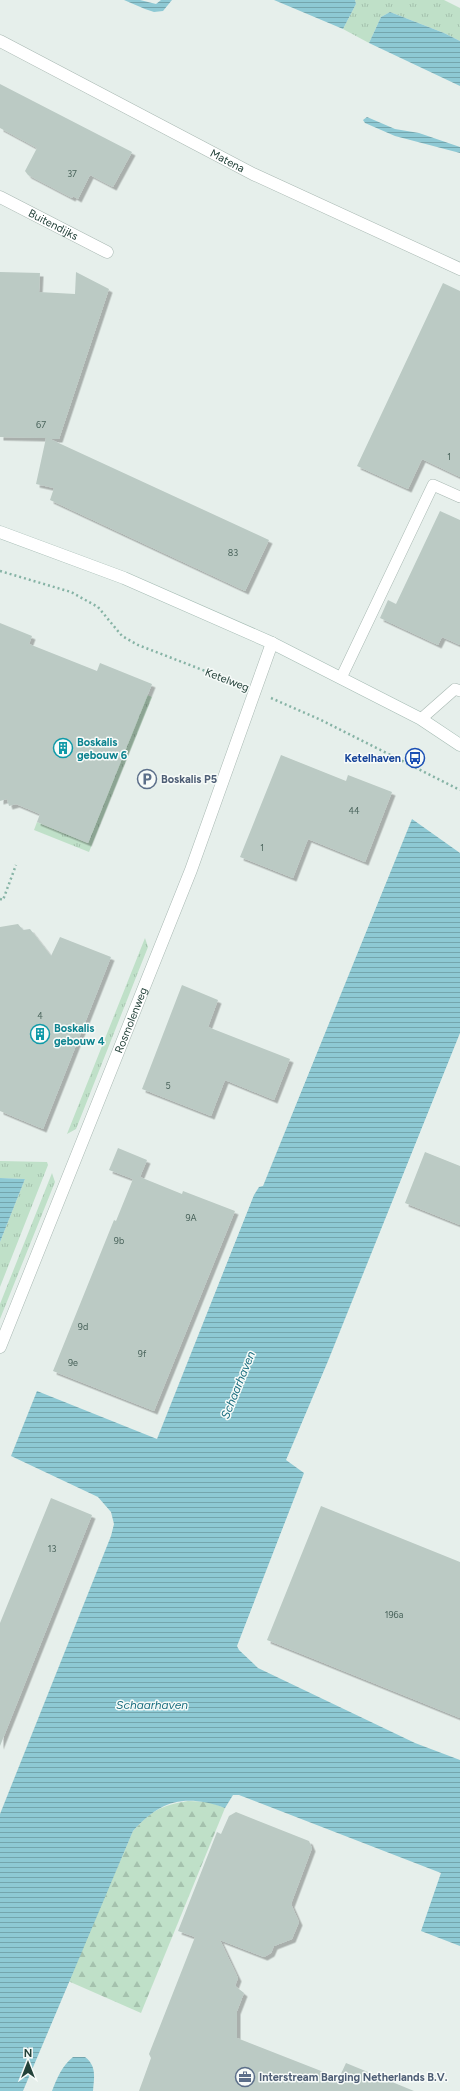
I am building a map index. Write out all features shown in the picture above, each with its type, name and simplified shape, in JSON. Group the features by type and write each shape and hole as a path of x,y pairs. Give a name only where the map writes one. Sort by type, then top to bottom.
{"street":[{"name":"Matena","path":"0,41 253,174 460,269"},
{"name":"Buitendijks","path":"0,197 107,252"},
{"path":"0,532 124,578 272,643 421,719 460,745"},
{"name":"Rosmolenweg","path":"0,1347 191,870 272,643"}],"lane":[{"path":"341,678 433,485 460,496"},
{"path":"421,719 455,689 460,691"}],"path":[{"name":"Ketelweg","path":"0,571 71,592 98,607 122,636 138,646 254,690 321,720 460,790"},
{"path":"0,899 3,900 16,865"}],"green space":[{"path":"355,0 444,0 460,8 460,41 444,33 390,12 381,17 369,43 343,29 356,4"},
{"path":"147,695 152,697 89,852 34,830 37,822 88,843"},
{"path":"145,938 148,947 76,1129 67,1134"},
{"path":"0,1161 47,1162 48,1165 0,1287 0,1242 25,1179 0,1178"},
{"path":"52,1173 55,1182 0,1319 0,1304"},
{"path":"188,1801 209,1802 225,1808 141,2013 68,1981 133,1831 146,1818 157,1810 163,1807"}],"water":[{"path":"124,0 140,0 156,4 161,0 172,0 163,11 154,12"},
{"path":"274,0 355,0 356,4 343,29"},
{"path":"390,12 444,33 460,41 460,86 369,43 381,17"},
{"path":"367,117 395,129 419,133 460,147 460,153 395,136 365,123 363,120"},
{"name":"Schaarhaven","path":"412,819 460,853 460,1033 328,1361 286,1460 304,1473 237,1646 239,1650 258,1668 415,1743 460,1760 460,1946 421,1931 441,1873 239,1795 233,1795 225,1808 198,1801 186,1801 164,1806 154,1812 133,1831 23,2091 0,2091 0,1814 111,1536 114,1524 111,1512 98,1497 11,1456 37,1391 157,1439 254,1195 259,1187 263,1186"},
{"path":"0,1178 25,1179 0,1242"},
{"path":"73,2057 85,2057 91,2064 94,2072 93,2091 52,2091 63,2068"}],"building":[{"path":"0,84 132,152 113,187 90,175 78,199 73,196 72,198 28,175 25,171 37,148 0,128"},
{"path":"0,272 40,273 39,292 75,294 76,272 109,289 59,439 50,439 269,540 245,591 50,500 54,488 36,484 46,438 0,437"},
{"path":"443,283 460,291 460,477 422,459 408,489 357,466"},
{"path":"440,511 460,520 460,645 442,637 438,645 380,618 388,600 396,604"},
{"name":"Boskalis gebouw 6","path":"0,623 32,636 29,644 97,671 100,663 152,684 88,843 37,822 40,814 16,804 9,806 7,799 0,801"},
{"path":"281,755 346,781 348,775 392,792 365,862 308,839 293,878 240,857"},
{"name":"Boskalis gebouw 4","path":"18,924 23,930 30,929 51,956 60,937 111,957 43,1129 0,1111 0,927"},
{"path":"182,985 218,1000 208,1027 290,1059 274,1100 225,1080 211,1116 142,1089"},
{"path":"118,1148 147,1160 140,1177 182,1194 183,1191 235,1211 154,1411 53,1371 114,1220 116,1221 133,1179 109,1170"},
{"path":"425,1152 460,1166 460,1225 405,1203"},
{"path":"51,1498 92,1515 0,1746 0,1623"},
{"path":"321,1506 460,1562 460,1718 267,1640"},
{"path":"236,1812 309,1841 312,1848 291,1904 299,1922 292,1939 274,1946 271,1953 264,1957 220,1940 238,1978 235,1986 244,1993 237,2011 237,2038 339,2078 346,2063 414,2091 139,2091 151,2058 149,2054 195,1937 178,1931 217,1832 221,1834 229,1816"}],"place":[{"name":"Boskalis gebouw 6","path":"63,748"},
{"name":"Ketelhaven","path":"415,758"},
{"name":"Boskalis P5","path":"147,779"},
{"name":"Boskalis gebouw 4","path":"40,1034"},
{"name":"Interstream Barging Netherlands B.V.","path":"245,2077"}]}
